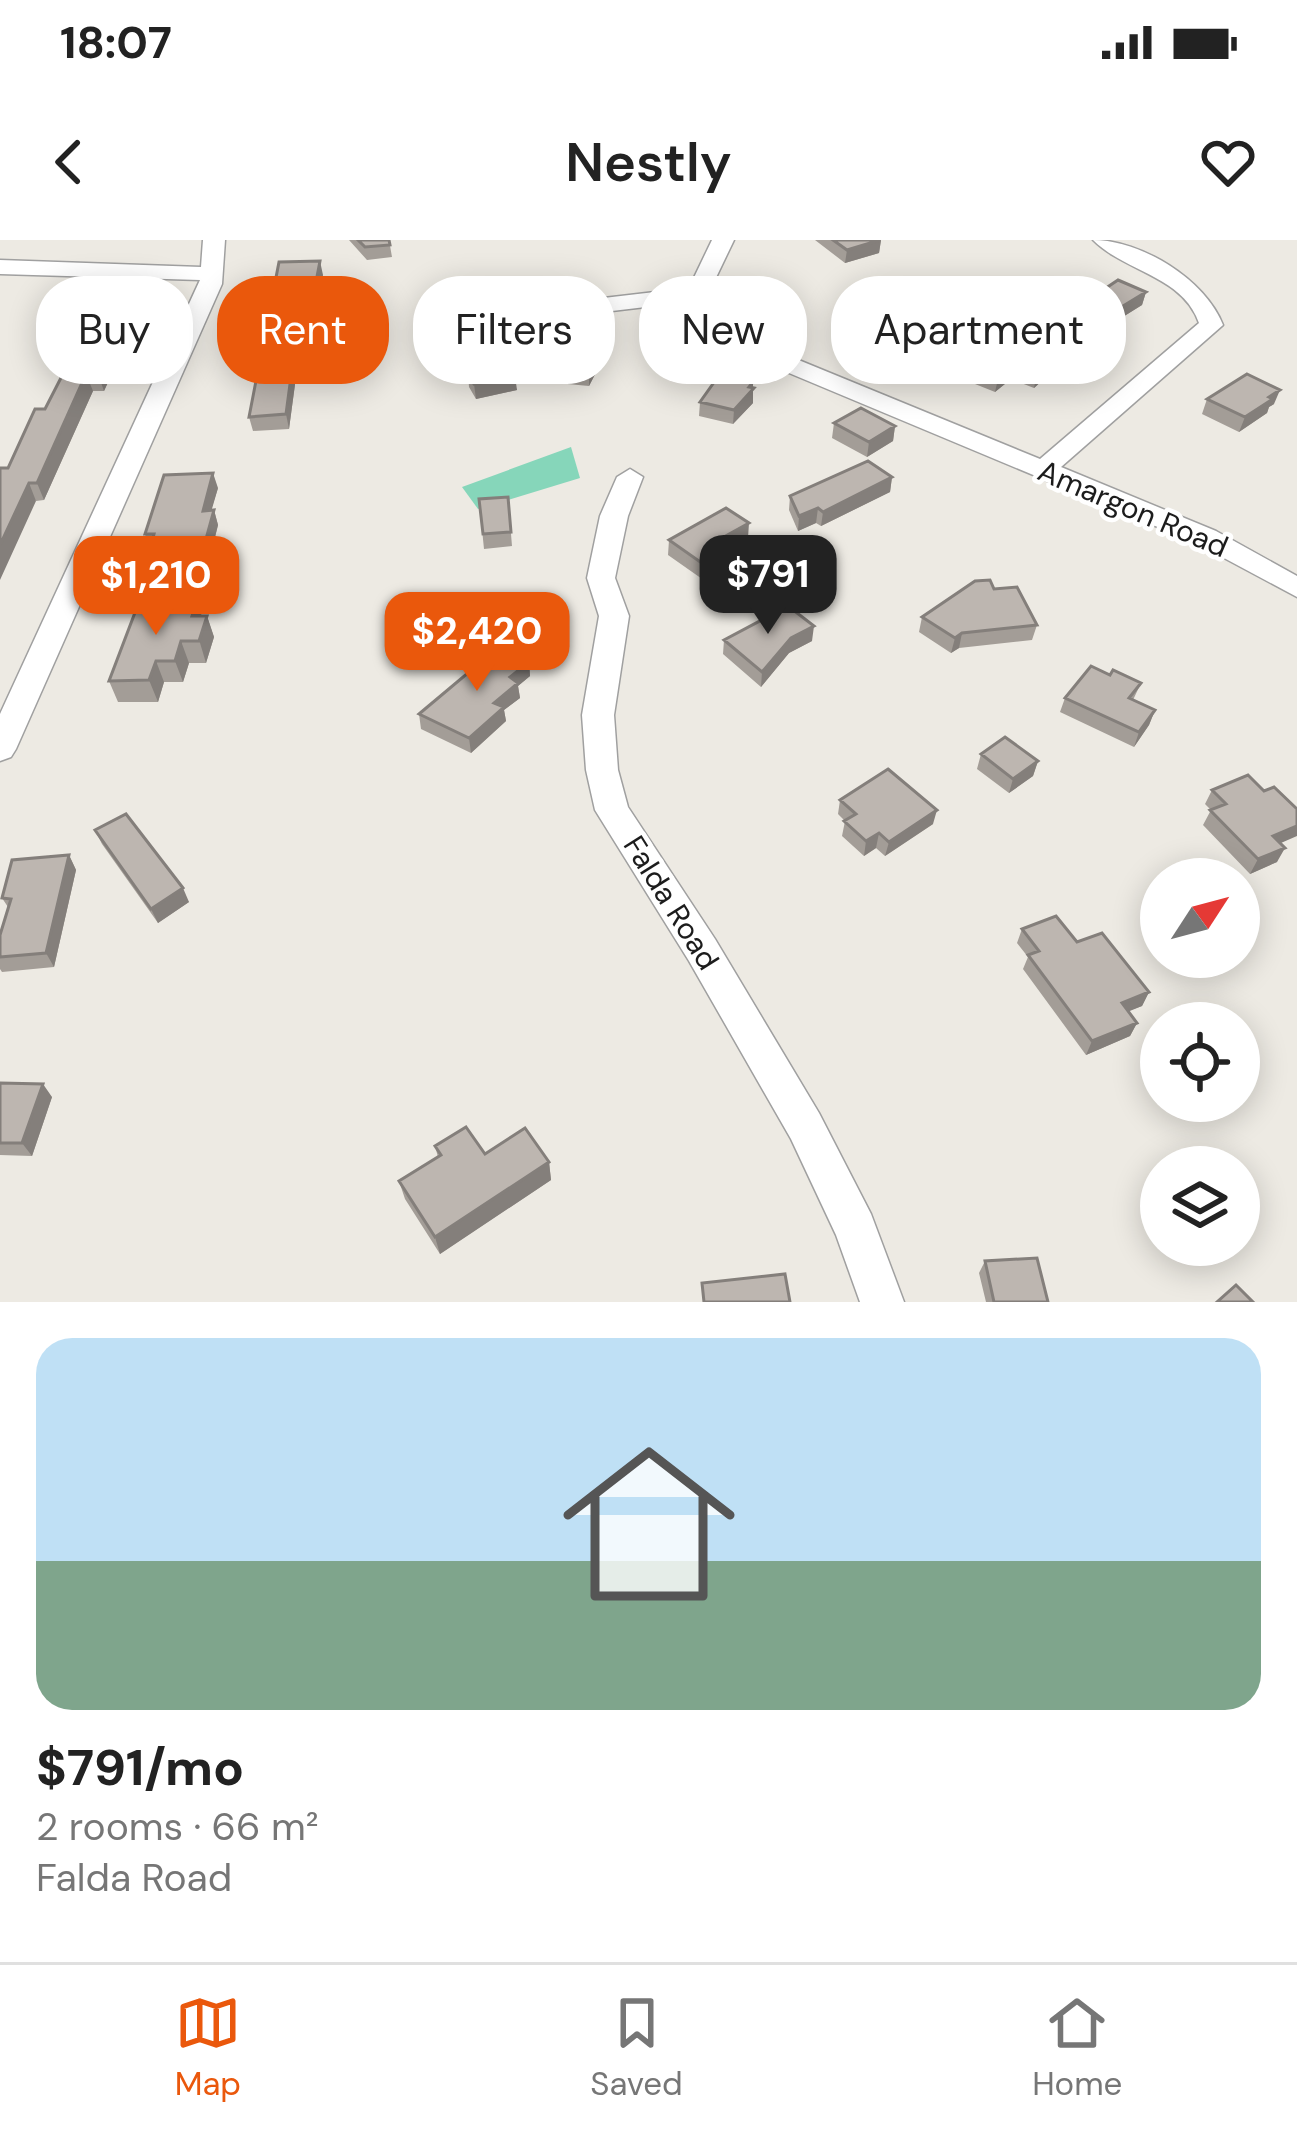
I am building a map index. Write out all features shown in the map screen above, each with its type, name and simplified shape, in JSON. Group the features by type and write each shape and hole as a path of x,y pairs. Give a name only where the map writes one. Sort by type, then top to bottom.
{"street":[{"path":"0,749 214,274 214,240"},
{"path":"705,276 723,240"},
{"path":"1042,470 1211,325 1208,308 1186,290 1104,240"},
{"path":"0,267 214,274"},
{"name":"Amargon Road","path":"807,373 1206,537 1297,588"},
{"name":"Falda Road","path":"629,477 614,516 601,578 614,616 598,715 602,770 612,810 702,950 805,1126 856,1228 882,1302"}],"green space":[{"path":"571,447 580,478 478,509 462,487"}],"building":[{"path":"358,240 389,240 390,245 365,247"},
{"path":"833,240 880,240 847,250"},
{"path":"320,261 317,276 276,276 279,262"},
{"path":"1126,283 1146,292 1126,304"},
{"path":"1247,374 1280,390 1245,417 1207,399"},
{"path":"58,384 82,384 37,483 29,483 0,545 0,468 8,468 35,409 45,409"},
{"path":"255,384 290,384 286,414 249,417"},
{"path":"713,384 751,384 749,387 754,388 734,410 700,402"},
{"path":"861,408 895,426 869,442 834,423"},
{"path":"868,461 892,477 823,512 818,508 799,516 790,496"},
{"path":"213,473 203,511 214,510 203,550 149,552 154,534 145,534 164,475"},
{"path":"508,497 511,532 483,534 479,499"},
{"path":"726,508 749,523 715,542 730,553 706,566 669,540"},
{"path":"990,580 994,589 1017,587 1037,625 962,633 955,638 922,617 975,581"},
{"path":"197,601 192,616 207,616 199,641 181,641 175,661 156,661 149,680 109,681 139,602"},
{"path":"788,606 814,626 791,638 762,672 724,640"},
{"path":"500,646 529,662 510,677 518,683 494,703 504,707 469,738 419,714"},
{"path":"1091,666 1141,683 1129,698 1155,710 1139,732 1065,698"},
{"path":"1005,737 1038,761 1013,779 981,754"},
{"path":"888,769 937,810 889,842 879,833 866,841 844,821 856,814 840,800"},
{"path":"1248,775 1264,791 1274,787 1297,809 1297,826 1273,836 1285,848 1257,858 1210,810 1226,804 1212,790"},
{"path":"126,814 183,888 151,909 95,830"},
{"path":"69,855 46,953 0,957 0,935 11,899 2,898 12,860"},
{"path":"1056,916 1077,942 1102,933 1149,992 1122,1003 1137,1023 1092,1041 1028,955 1039,951 1022,929"},
{"path":"0,1083 43,1084 22,1143 0,1143"},
{"path":"466,1127 485,1154 525,1128 549,1162 435,1237 399,1181 441,1155 435,1146"},
{"path":"1037,1258 1048,1302 994,1302 985,1261"},
{"path":"785,1274 790,1302 704,1302 702,1283"},
{"path":"1236,1285 1253,1302 1217,1302"}]}
